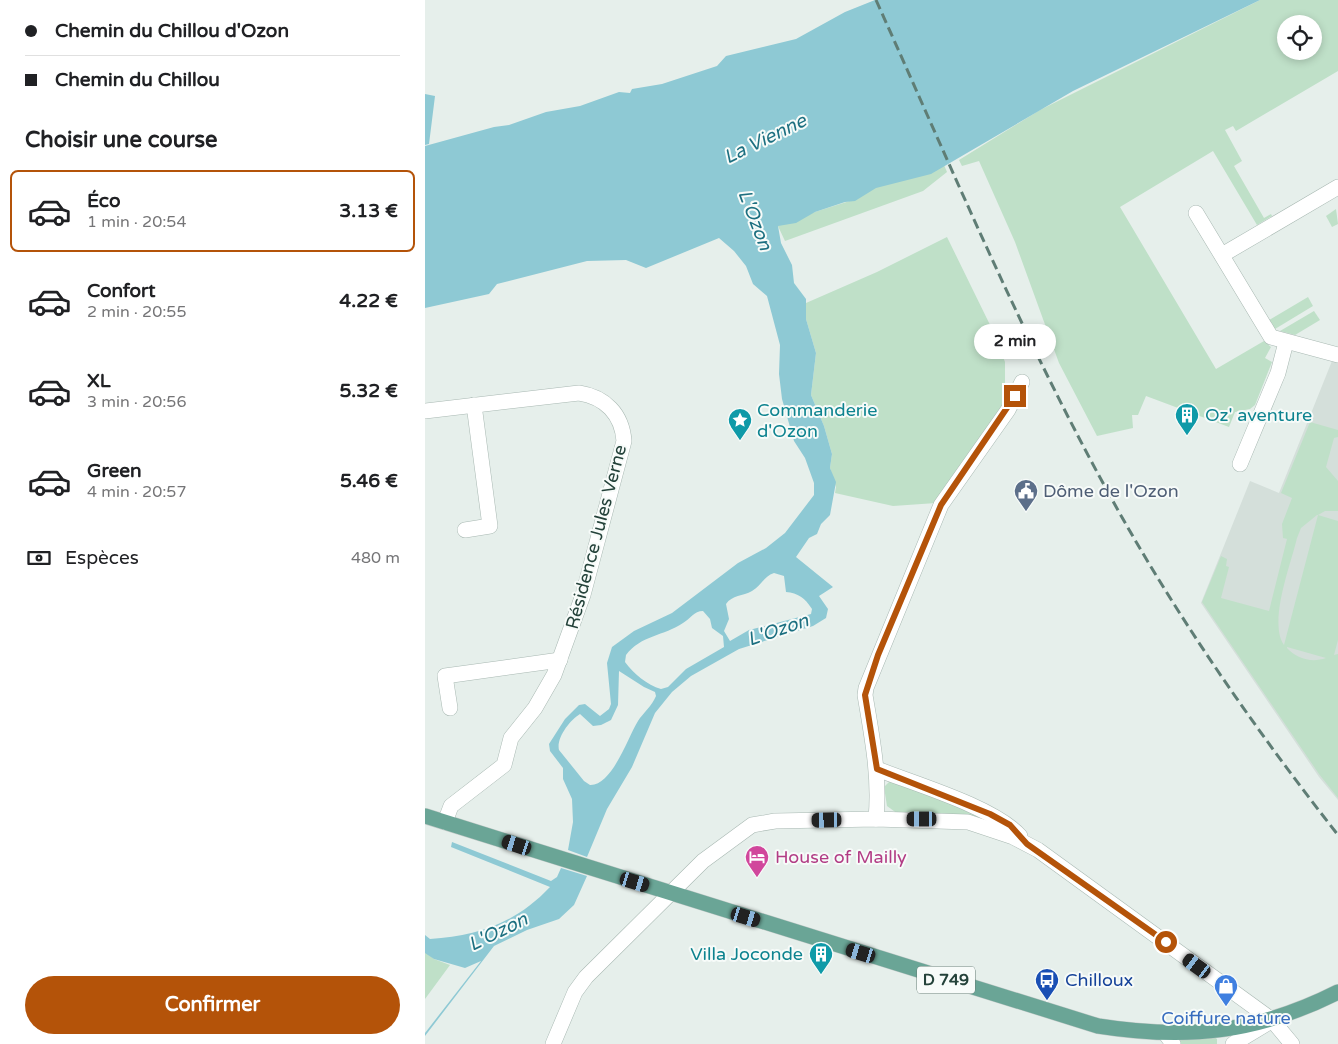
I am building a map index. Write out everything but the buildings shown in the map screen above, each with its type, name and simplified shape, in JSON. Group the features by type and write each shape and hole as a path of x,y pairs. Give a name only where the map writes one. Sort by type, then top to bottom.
{"main road":[{"name":"D 749","path":"425,816 1077,1021 1169,1039 1273,1020 1338,992"}],"street":[{"path":"1222,255 1338,187"},
{"path":"1196,213 1269,335 1286,342 1338,355"},
{"path":"1240,464 1278,373 1286,342"},
{"path":"876,819 879,792 877,769 865,695 878,655 941,505 1008,410 1022,382"},
{"name":"Résidence Jules Verne","path":"425,411 562,394 588,394 607,404 615,412 623,430 624,441 583,595 560,660 535,708 511,738 504,766 451,806 445,822"},
{"path":"465,530 490,526 473,405"},
{"path":"450,708 445,676 560,660"},
{"path":"877,769 990,814 1010,825 1027,844"},
{"path":"553,1044 575,992 586,977 703,861 752,825 775,821 876,819 968,822 990,828 1027,844 1273,1020 1292,1044"},
{"path":"1233,1044 1273,1020"}],"shaded area":[{"path":"1332,361 1338,363 1338,800 1319,777 1201,603 1250,481 1279,493"}],"green space":[{"path":"1260,0 1338,0 1338,71 1236,131 1233,126 1225,130 1242,161 1234,166 1264,218 1271,214 1272,216 1257,225 1213,151 1120,207 1216,369 1264,341 1271,347 1265,358 1272,362 1255,405 1250,409 1235,412 1229,427 1146,396 1138,415 1132,415 1133,428 1097,436 1059,363 1015,242 979,161 962,166 959,160 1040,110"},
{"path":"944,165 947,172 923,191 785,241 777,224 859,198 872,187"},
{"path":"1336,209 1338,224 1332,227 1326,216"},
{"path":"947,237 992,329 1005,362 1005,397 1000,412 936,503 893,506 835,493 836,487 830,468 832,454 824,426 811,395 816,353 806,319 806,303 877,272"},
{"path":"1308,297 1313,306 1275,329 1269,320"},
{"path":"1314,311 1320,320 1295,335 1280,331"},
{"path":"1310,422 1338,430 1338,437 1334,438 1326,467 1338,481 1338,511 1325,511 1318,515 1338,521 1338,640 1334,655 1338,654 1338,798 1319,774 1202,602 1221,556 1227,559 1226,566 1229,567 1221,598 1269,611 1287,539 1283,538 1282,524 1292,498 1281,493","holes":["1318,515 1284,645 1278,622 1286,577 1301,528","1287,647 1326,658 1305,659 1295,655"]},
{"path":"891,780 1002,824 898,814 887,806 884,787"},
{"path":"425,951 434,959 450,965 425,999"},
{"path":"1214,1037 1217,1039 1217,1044 1178,1044 1181,1039"}],"water":[{"path":"875,0 1260,0 1073,91 931,174 876,188 855,201 845,202 815,212 796,223 778,226 781,243 792,265 794,283 806,299 806,319 816,353 811,395 824,426 832,454 830,468 836,482 830,515 821,524 817,534 809,538 796,557 833,587 819,596 828,609 826,618 813,626 739,649 691,676 672,692 655,713 632,767 607,809 587,857 568,850 573,822 572,799 563,779 563,768 550,751 549,744 565,719 579,705 585,704 600,716 609,709 611,704 607,663 612,647 634,631 672,613 738,563 766,548 785,533 814,495 814,483 805,458 794,441 782,399 779,374 780,345 767,296 753,284 746,266 734,251 719,238 646,268 626,260 587,261 497,284 489,294 425,308 425,146 494,127 509,125 546,112 580,106 619,92 630,93 632,89 662,84 717,66 726,56 796,39 845,12","holes":["774,573 784,576 786,592 798,595 804,599 812,609 811,614 749,630 730,641 724,631 729,619 726,604 734,597 752,591","700,611 703,611 710,619 712,628 723,636 724,647 686,669 668,687 661,689 651,685 632,671 625,662 626,655 639,643 676,627","619,671 655,692 654,700 638,721 619,759 605,778 598,783 590,785 584,781 559,750 560,740 568,725 580,714 593,726 601,725 611,720 618,705"]},
{"path":"425,94 435,96 429,144 425,145"},
{"name":"L'Ozon","path":"452,842 551,881 557,877 561,868 587,876 574,905 559,919 527,930 494,946 425,1036 425,1033 481,961 465,968 434,959 425,953 425,935 430,939 480,931 524,910 550,887 451,847"}],"railway":[{"path":"876,0 1013,304 1103,483 1156,575 1213,664 1274,751 1338,835"}],"place":[{"name":"Oz' aventure","path":"1187,436"},
{"name":"Commanderie d'Ozon","path":"740,441"},
{"name":"Dôme de l'Ozon","path":"1026,512"},
{"name":"House of Mailly","path":"757,878"},
{"name":"Villa Joconde","path":"821,975"},
{"name":"Chilloux","path":"1047,1001"},
{"name":"Coiffure nature","path":"1226,1007"}],"route":[{"path":"1015,396 1008,410 941,505 878,655 865,695 877,769 973,806 1010,825 1027,844 1166,942"}],"water label":[{"name":"La Vienne","path":"765,139"}]}
